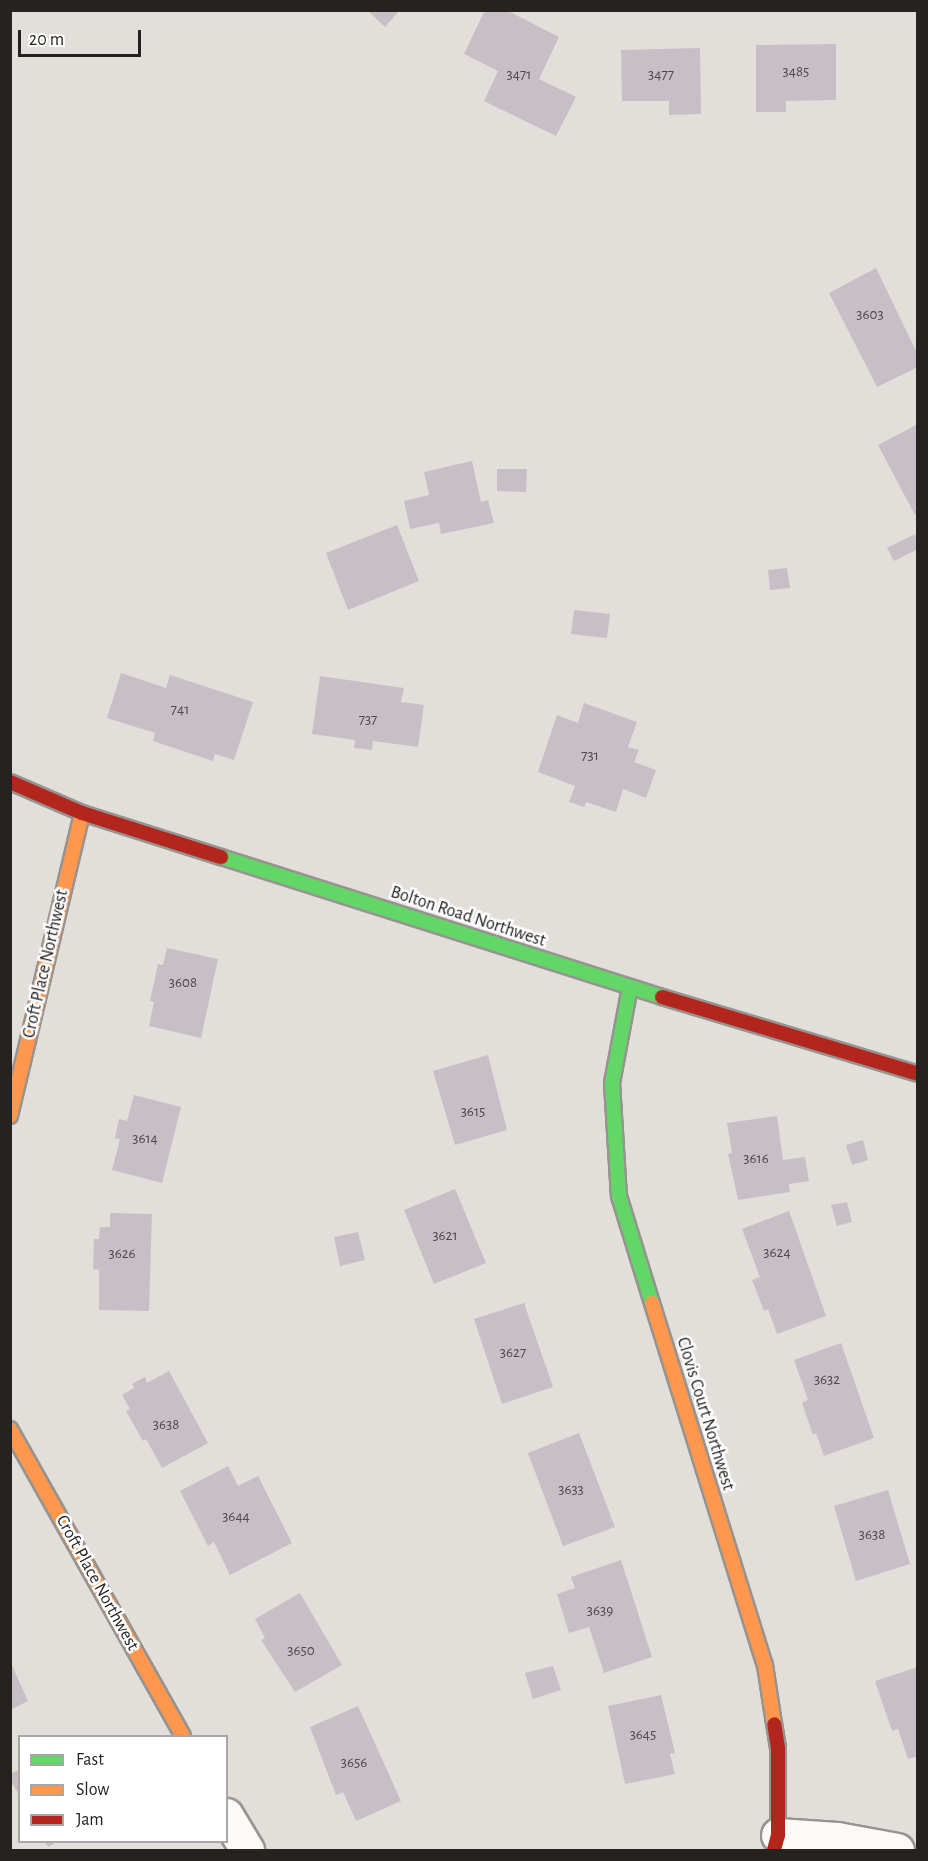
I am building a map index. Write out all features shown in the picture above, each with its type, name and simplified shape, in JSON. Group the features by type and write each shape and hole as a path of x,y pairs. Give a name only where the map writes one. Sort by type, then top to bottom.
{"street":[{"name":"Bolton Road Northwest","path":"10,782 82,813 630,987 918,1074"},
{"name":"Croft Place Northwest","path":"10,1116 82,813"},
{"name":"Clovis Court Northwest","path":"630,987 612,1083 619,1196 765,1665 778,1748 776,1843"},
{"name":"Croft Place Northwest","path":"10,1429 182,1735"},
{"path":"228,1818 247,1851"},
{"path":"776,1843 837,1839 897,1851"}],"building":[{"path":"367,10 400,10 385,27"},
{"path":"485,10 506,10 559,37 539,79 576,97 556,136 484,101 498,71 464,54"},
{"path":"836,44 836,100 786,101 786,112 756,112 756,45"},
{"path":"700,48 701,114 669,115 669,101 622,101 621,50"},
{"path":"876,268 918,355 918,367 877,387 829,293"},
{"path":"918,424 918,514 915,515 878,445"},
{"path":"472,461 481,502 488,500 494,523 441,534 439,523 410,529 404,501 429,495 424,472"},
{"path":"497,469 527,469 526,492 497,491"},
{"path":"397,525 419,581 348,610 326,553"},
{"path":"915,534 918,549 894,561 887,548"},
{"path":"787,568 790,588 770,590 768,570"},
{"path":"574,610 610,614 607,638 571,634"},
{"path":"121,673 166,688 170,675 253,702 234,760 215,754 213,761 153,741 155,733 107,718"},
{"path":"320,676 404,688 401,702 424,705 418,747 373,741 372,750 354,748 355,740 312,734"},
{"path":"584,703 637,722 628,747 639,750 634,762 656,770 646,798 623,789 616,812 586,802 584,807 569,802 575,786 538,772 557,715 578,723"},
{"path":"167,948 218,959 201,1038 149,1026 154,1002 150,1001 158,964 163,965"},
{"path":"488,1055 507,1130 455,1145 433,1071"},
{"path":"134,1095 181,1107 162,1183 112,1170 120,1139 115,1138 119,1119 127,1121"},
{"path":"777,1116 783,1160 805,1157 809,1181 789,1184 790,1192 738,1200 728,1154 732,1153 727,1123"},
{"path":"863,1140 868,1160 852,1165 846,1145"},
{"path":"455,1189 486,1263 434,1284 404,1210"},
{"path":"847,1202 852,1222 837,1226 831,1205"},
{"path":"789,1211 826,1316 777,1334 768,1309 764,1311 752,1280 760,1277 742,1229"},
{"path":"110,1213 152,1214 149,1311 99,1310 99,1270 93,1269 94,1239 99,1239 100,1227 110,1227"},
{"path":"358,1232 365,1260 340,1266 334,1237"},
{"path":"524,1303 553,1387 502,1404 474,1319"},
{"path":"841,1343 874,1438 824,1456 816,1433 813,1435 802,1403 808,1400 794,1360"},
{"path":"169,1371 208,1443 162,1468 146,1439 143,1441 126,1411 130,1409 122,1395 134,1388 132,1384 145,1377 147,1383"},
{"path":"579,1433 615,1527 563,1546 528,1453"},
{"path":"228,1466 238,1486 258,1476 292,1543 230,1575 214,1542 208,1546 180,1491"},
{"path":"888,1490 910,1564 856,1581 834,1506"},
{"path":"621,1560 652,1657 604,1673 589,1627 569,1633 557,1594 575,1588 571,1577"},
{"path":"300,1593 342,1665 295,1692 261,1640 265,1638 255,1619"},
{"path":"10,1661 28,1701 10,1710"},
{"path":"553,1666 561,1690 533,1699 525,1673"},
{"path":"918,1667 918,1756 908,1759 898,1729 892,1731 875,1681"},
{"path":"661,1695 675,1753 670,1754 675,1774 625,1784 608,1706"},
{"path":"358,1706 401,1801 356,1821 343,1792 336,1795 310,1727"},
{"path":"18,1770 18,1793 10,1780 10,1774"}],"traffic: fast":[{"path":"221,857 662,997"},
{"path":"630,987 612,1083 619,1196 652,1303"}],"traffic: slow":[{"path":"10,1116 82,813"},
{"path":"652,1303 765,1665 774,1724"},
{"path":"10,1429 182,1735"}],"traffic: jam":[{"path":"10,782 82,813 221,857"},
{"path":"662,997 918,1074"},
{"path":"774,1724 778,1748 778,1835 774,1850"}]}
